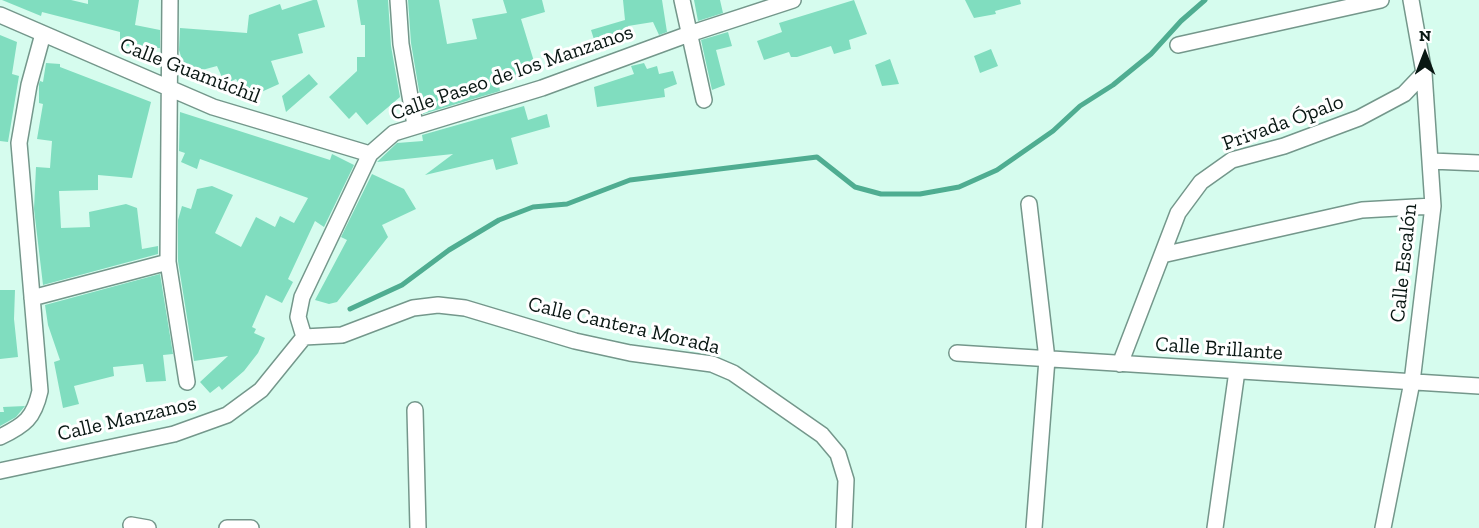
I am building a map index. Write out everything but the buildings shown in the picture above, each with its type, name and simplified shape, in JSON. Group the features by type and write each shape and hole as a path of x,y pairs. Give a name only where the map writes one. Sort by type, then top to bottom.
{"street":[{"path":"170,0 168,262 187,382"},
{"path":"398,0 401,44 415,125"},
{"path":"682,0 704,100"},
{"name":"Calle Paseo de los Manzanos","path":"304,337 298,317 302,297 370,154 394,133 542,88 689,34 793,0"},
{"path":"1178,45 1381,0"},
{"name":"Calle Escalón","path":"1383,528 1412,382 1433,206 1424,73 1411,0"},
{"name":"Calle Guamúchil","path":"0,15 213,107 370,154"},
{"path":"43,34 19,143 32,298 168,262"},
{"name":"Privada Ópalo","path":"1120,364 1179,213 1201,182 1232,160 1284,146 1359,118 1404,94 1424,73"},
{"path":"1431,161 1479,163"},
{"path":"1029,204 1047,359 1034,528"},
{"path":"1162,255 1362,210 1433,206"},
{"name":"Calle Manzanos","path":"0,437 18,428 35,411 39,391 32,298"},
{"name":"Calle Cantera Morada","path":"304,337 342,335 413,308 438,305 465,308 575,341 630,353 712,364 733,373 822,435 838,454 846,480 844,528"},
{"name":"Calle Manzanos","path":"0,471 174,434 227,415 261,390 304,337"},
{"name":"Calle Brillante","path":"957,353 1479,386"},
{"path":"1215,528 1237,371"},
{"path":"415,410 418,528"},
{"path":"131,525 147,528"},
{"path":"227,528 251,528"}],"waterway":[{"path":"350,309 402,285 449,250 499,220 533,207 567,204 630,180 817,157 855,187 881,194 920,194 959,187 997,170 1053,131 1080,106 1113,85 1151,54 1181,21 1205,0"}]}
